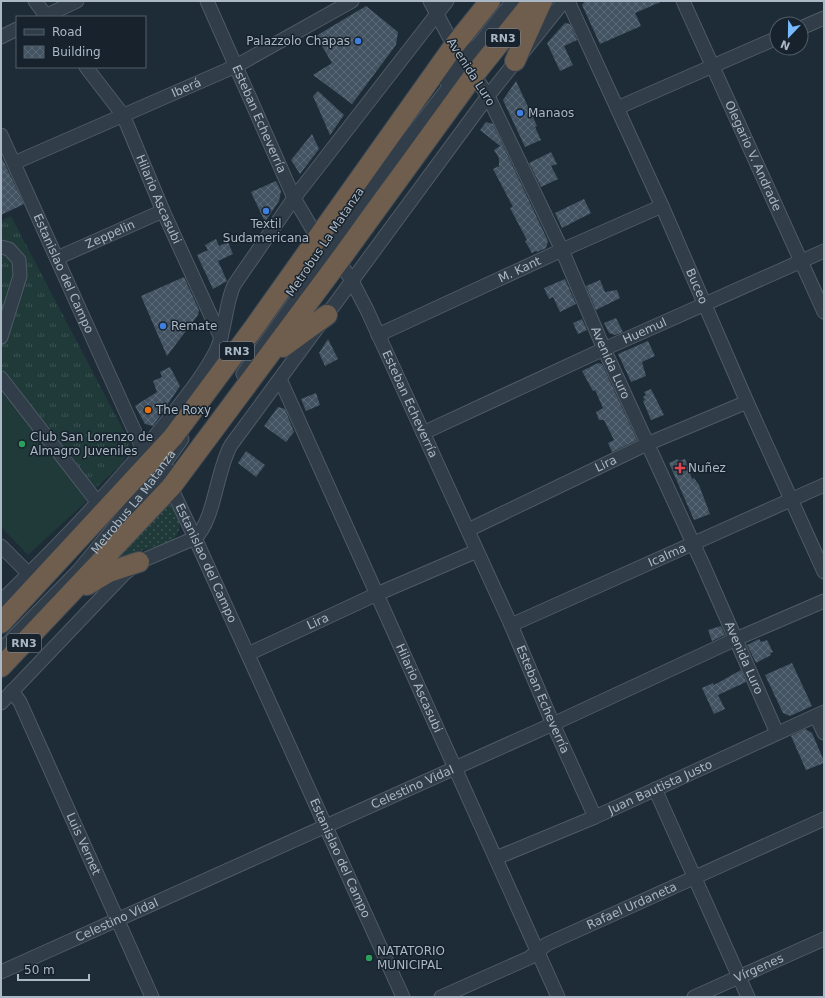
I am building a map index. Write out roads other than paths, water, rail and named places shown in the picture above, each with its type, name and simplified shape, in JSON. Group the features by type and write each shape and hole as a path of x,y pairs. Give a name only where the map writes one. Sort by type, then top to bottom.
{"highway":[{"name":"RN3","path":"1,667 48,618 158,469 173,437 253,329 328,249 464,62 490,1"},
{"name":"RN3","path":"1,623 158,469 192,458 267,359 328,249 464,62 533,1"},
{"path":"515,61 542,1"},
{"path":"267,359 328,315"},
{"path":"202,376 253,329"},
{"path":"48,618 93,580 109,572 139,562"}],"street":[{"path":"35,1 45,16 77,1"},
{"name":"Esteban Echeverría","path":"207,1 294,198 328,249 352,281 378,335 511,625 553,724 595,817"},
{"name":"Iberá","path":"14,163 236,66 352,1"},
{"name":"Avenida Luro","path":"430,1 464,62 488,96 562,250 604,349 736,639 777,733"},
{"path":"1,601 98,503 158,469 221,338 230,294 234,285 294,198 447,1"},
{"path":"464,62 513,1"},
{"path":"464,62 484,50 523,1"},
{"path":"1,702 106,591 139,562 195,538 204,528 226,454 488,96 564,1"},
{"name":"Buceo","path":"568,1 662,206 747,402 824,572"},
{"name":"Olegario V. Andrade","path":"683,1 711,66 802,261 824,312"},
{"path":"809,25 824,18"},
{"path":"1,37 16,30"},
{"path":"617,108 769,41"},
{"name":"Hilario Ascasubi","path":"87,68 123,115 163,212 221,338"},
{"name":"Estanislao del Campo","path":"1,135 57,258 158,469 195,538 403,997"},
{"name":"M. Kant","path":"378,335 562,250 662,206"},
{"name":"Zeppelin","path":"57,258 163,212"},
{"path":"1,247 9,249 20,260 20,276 3,320 1,337"},
{"name":"Metrobus La Matanza","path":"1,658 158,469 205,427 328,249"},
{"name":"Huemul","path":"423,433 604,349 824,251"},
{"path":"1,378 98,503"},
{"name":"Hilario Ascasubi","path":"280,380 558,997"},
{"name":"Lira","path":"468,530 647,444 747,402"},
{"name":"Metrobus La Matanza","path":"1,650 79,570 158,469"},
{"name":"Icalma","path":"511,625 824,485"},
{"path":"1,546 29,574"},
{"name":"Lira","path":"248,654 377,594 477,551"},
{"name":"Celestino Vidal","path":"1,972 324,825 553,724 736,639 824,601"},
{"name":"Luis Vernet","path":"12,691 23,710 152,997"},
{"path":"820,714 824,733"},
{"name":"Juan Bautista Justo","path":"496,858 595,817 820,714"},
{"path":"655,789 748,997"},
{"name":"Rafael Urdaneta","path":"441,997 528,958 547,944 824,819"},
{"name":"Vírgenes","path":"694,997 824,939"}],"place":[{"name":"Palazzolo Chapas","path":"358,41"},
{"name":"Manaos","path":"520,113"},
{"name":"Textil Sudamericana","path":"266,211"},
{"name":"Remate","path":"163,326"},
{"name":"The Roxy","path":"148,410"},
{"name":"Club San Lorenzo de Almagro Juveniles","path":"22,444"},
{"name":"Nuñez","path":"680,468"},
{"name":"NATATORIO MUNICIPAL","path":"369,958"}]}
